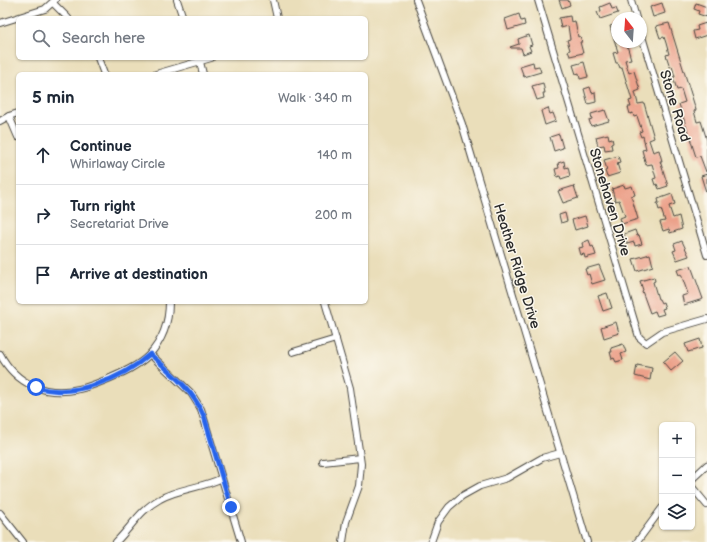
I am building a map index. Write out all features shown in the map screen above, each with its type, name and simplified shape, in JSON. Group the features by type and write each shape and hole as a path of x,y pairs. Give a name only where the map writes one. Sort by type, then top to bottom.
{"street":[{"path":"177,0 182,16"},
{"path":"273,0 277,16"},
{"name":"Heather Ridge Drive","path":"416,0 462,124 587,542"},
{"name":"Stonehaven Drive","path":"538,0 639,337 646,343 662,332 707,319"},
{"path":"631,0 634,12"},
{"path":"22,16 45,9 54,1 66,16"},
{"path":"0,23 16,18"},
{"name":"Stone Road","path":"645,48 707,254"},
{"path":"99,60 103,72"},
{"path":"162,72 197,61 202,72"},
{"path":"0,121 16,114"},
{"path":"9,116 16,132"},
{"path":"0,354 8,367 24,381 41,389 62,391 78,390 119,374 140,362 150,354 165,329 169,304"},
{"path":"326,304 350,388 360,458 359,486 346,522 343,542"},
{"path":"293,352 336,339"},
{"path":"150,354 191,393 204,416 241,542"},
{"path":"431,542 438,522 449,507 462,496 480,486 507,478 542,458 560,453"},
{"path":"323,462 360,458"},
{"path":"695,476 707,465"},
{"path":"116,542 141,512 160,498 222,478"},
{"path":"695,491 707,505"},
{"path":"637,542 659,512"},
{"path":"0,513 23,542"}],"building":[{"path":"559,0 568,0 570,5 562,8"},
{"path":"610,3 612,9 616,8 618,12 611,12 611,15 600,19 597,12 601,11 600,7"},
{"path":"662,3 665,13 653,17 650,7"},
{"path":"696,3 707,7 707,17 698,14 699,11 694,9"},
{"path":"519,14 521,21 524,20 525,25 508,30 505,19"},
{"path":"570,16 571,22 575,21 578,37 580,36 582,42 580,42 583,53 570,56 567,40 570,39 568,26 561,28 559,18"},
{"path":"669,23 696,110 694,111 697,122 701,121 707,140 707,172 700,156 696,157 679,104 685,102 681,89 677,90 673,77 675,77 672,66 670,67 666,55 669,54 664,37 660,38 656,26"},
{"path":"706,23 707,35 695,39 693,31 698,30 697,26"},
{"path":"529,35 532,45 529,46 531,51 523,54 521,48 510,47 519,44 518,39"},
{"path":"617,48 628,48 631,59 625,60 629,73 634,71 640,90 635,92 638,104 644,103 654,138 649,140 653,152 659,150 662,161 660,161 668,186 659,189 657,184 655,185 653,179 656,178 652,164 646,165 642,150 646,149 643,136 641,137 639,132 642,131 637,116 634,117 633,113 630,114 628,107 631,107 629,101 632,100 622,67 620,68 618,63 616,63 613,53 618,52"},
{"path":"533,62 534,67 539,66 541,72 524,77 520,66"},
{"path":"584,62 588,77 580,79 579,73 576,74 573,65"},
{"path":"543,83 545,93 543,93 544,98 537,100 532,86"},
{"path":"590,87 592,93 595,92 596,102 588,104 584,89"},
{"path":"548,108 550,114 553,113 556,121 545,125 541,111"},
{"path":"605,110 609,121 591,126 589,120 592,119 591,114"},
{"path":"559,134 563,148 554,151 550,137"},
{"path":"608,134 609,139 612,138 612,149 605,150 604,145 598,146 596,137"},
{"path":"618,156 620,162 617,163 620,173 607,177 605,171 607,170 604,160"},
{"path":"564,161 565,168 568,167 570,176 561,179 560,176 557,177 555,169 559,168 558,163"},
{"path":"707,174 707,192 706,192 701,176"},
{"path":"624,185 625,188 632,186 635,195 631,196 638,219 622,224 620,218 625,216 619,200 615,201 612,189"},
{"path":"574,186 578,198 563,203 558,191"},
{"path":"672,194 675,204 669,206 673,218 679,216 682,229 670,233 669,229 663,231 660,222 665,221 661,209 659,210 657,203 659,203 658,199"},
{"path":"565,213 567,221 561,223 559,215"},
{"path":"585,216 588,226 575,230 572,220"},
{"path":"635,230 637,236 639,235 642,244 635,246 634,242 627,244 624,234"},
{"path":"589,240 596,255 585,258 584,254 581,255 579,248 583,247 582,243"},
{"path":"682,241 689,256 677,260 673,251 676,250 674,244"},
{"path":"650,254 653,266 637,271 633,259"},
{"path":"599,265 605,280 592,284 589,274 587,275 585,269"},
{"path":"691,266 703,299 684,305 682,296 688,294 681,274 679,275 677,270"},
{"path":"654,277 655,281 653,282 658,299 661,303 663,302 665,308 662,309 664,314 657,316 655,311 650,313 640,281"},
{"path":"607,293 612,308 603,311 598,296"},
{"path":"616,322 619,333 604,338 601,327"},
{"path":"700,339 702,348 688,352 685,344"},
{"path":"623,344 626,352 621,354 623,360 616,362 614,358 612,359 610,352 612,352 611,348"},
{"path":"675,352 683,361 671,371 663,362"},
{"path":"637,365 652,368 650,380 635,376"}],"route":[{"path":"36,387 52,391 78,390 119,374 140,362 150,354 195,398 204,416 231,507"}]}
